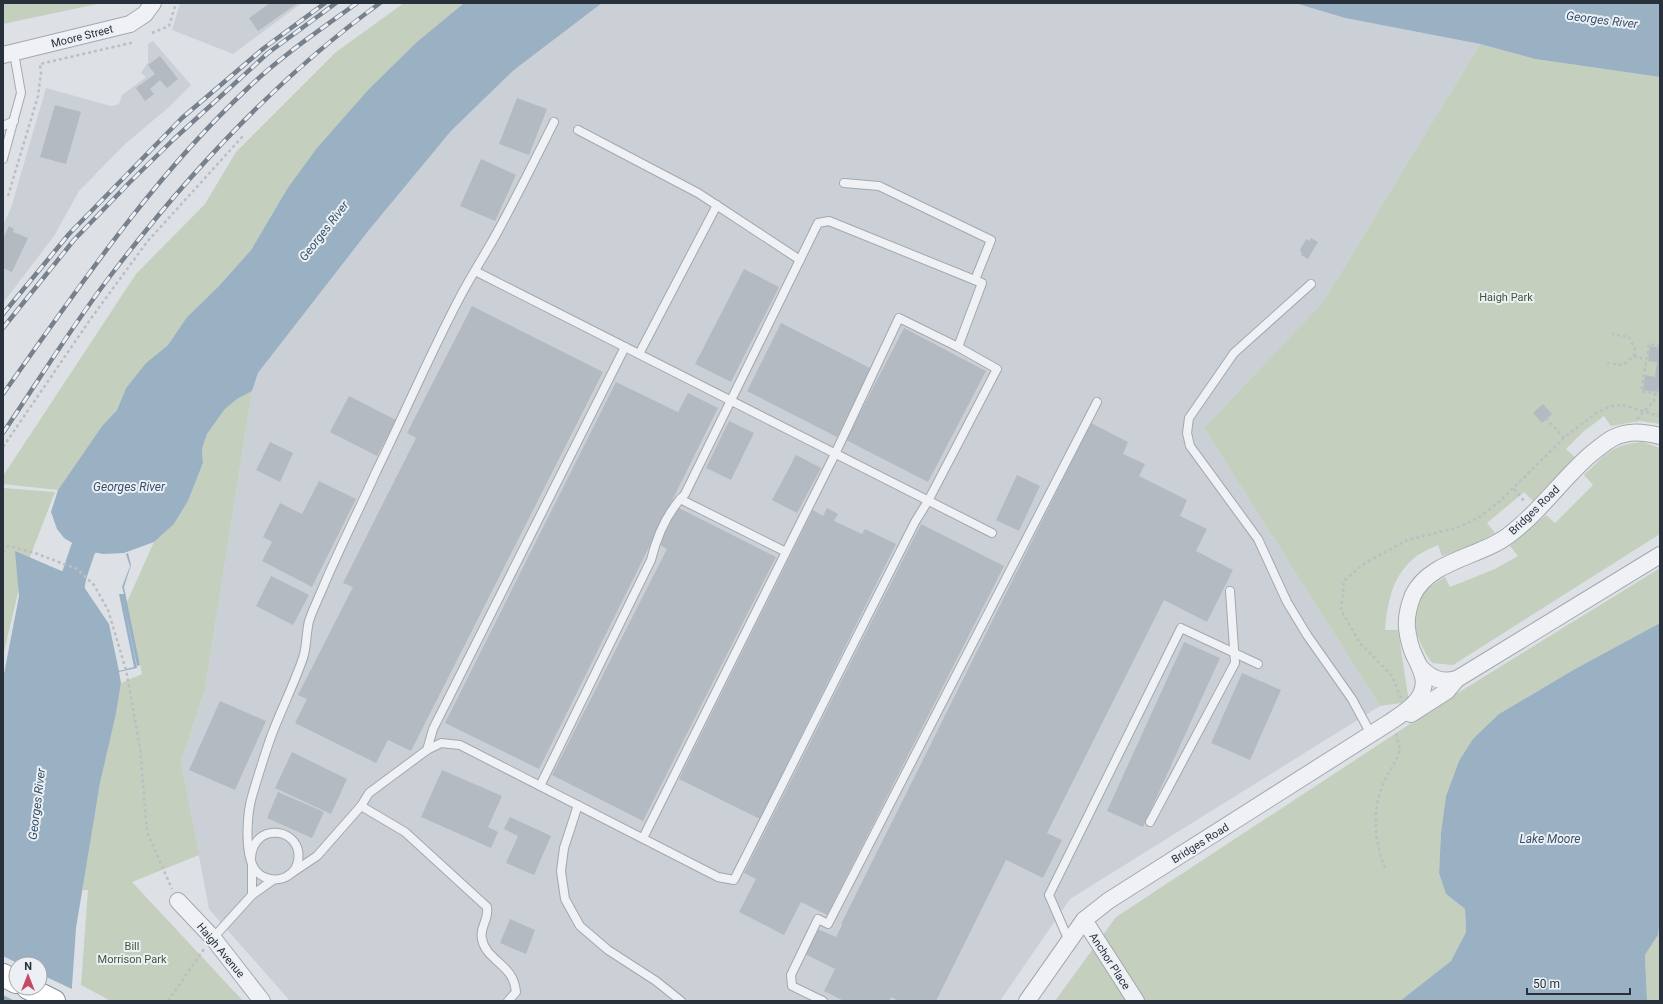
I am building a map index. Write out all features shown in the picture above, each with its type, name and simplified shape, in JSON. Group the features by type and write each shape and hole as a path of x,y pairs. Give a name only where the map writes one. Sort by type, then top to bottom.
{"highway":[{"path":"44,996 54,1001"}],"street":[{"name":"Moore Street","path":"8,54 130,24 145,14 153,3"},
{"name":"Bridges Road","path":"1457,679 1449,681 1438,680 1430,677 1422,669 1414,656 1407,621 1414,595 1424,581 1441,568 1489,548 1510,535 1535,513 1580,464 1612,438 1636,431 1660,436"},
{"name":"Bridges Road","path":"1400,714 1411,714 1418,710 1447,690 1457,679 1660,555"},
{"name":"Bridges Road","path":"1027,1001 1084,920 1108,901 1371,734 1400,714 1417,700 1422,692 1424,682 1422,669"},
{"name":"Haigh Avenue","path":"178,901 213,938 262,1001"},
{"name":"Anchor Place","path":"1084,920 1136,1001"}],"lane":[{"path":"3,159 21,93 8,54"},
{"path":"3,126 14,121"},
{"path":"3,131 14,121"},
{"path":"3,139 14,121"},
{"path":"252,895 251,861 247,825 248,806 271,736 304,656 309,622 333,564 458,300 500,228 554,122"},
{"path":"578,130 698,193 800,260"},
{"path":"844,183 880,186 991,240 975,280"},
{"path":"639,354 717,205"},
{"path":"540,786 651,560 655,544 674,505 685,494 818,223 829,221 982,283 958,347"},
{"path":"475,271 992,533"},
{"path":"1311,284 1234,353 1189,418 1187,433 1190,446 1258,539 1288,602 1307,635 1352,699 1371,734"},
{"path":"213,938 252,895 273,880 286,877 317,856 361,806 369,793 427,750 441,743 460,745 718,877 734,880 915,522 928,501 997,370 958,347 899,318 835,454 643,838"},
{"path":"427,750 433,729 625,347"},
{"path":"823,1001 792,986 791,975 818,920 828,924 1097,402"},
{"path":"680,499 786,552"},
{"path":"1150,822 1235,663 1233,652 1230,591"},
{"path":"1069,941 1050,895 1180,628 1258,664"},
{"path":"578,805 564,848 561,871 565,899 580,926 608,950 656,981 681,1001"},
{"path":"361,806 405,832 487,907 488,917 481,930 482,940 487,950 512,976 515,983 516,992 508,1001"},
{"path":"273,880 260,875 251,861 253,845 257,840 268,833 282,833 288,836 296,847 298,860 292,873"}],"path":[{"path":"152,33 169,26 176,3"},
{"path":"8,196 38,96 41,73 40,64 135,42"},
{"path":"3,447 92,317 147,242 243,136"},
{"path":"1607,363 1622,365 1634,356 1635,350 1629,337 1612,334"},
{"path":"1660,346 1649,344 1641,391 1659,394 1660,390"},
{"path":"1634,356 1646,360"},
{"path":"1635,421 1654,401 1655,393"},
{"path":"1386,868 1376,841 1375,826 1380,793 1400,749 1400,694 1392,676 1360,643 1341,610 1344,581 1362,565 1407,540 1456,528 1478,518 1500,501 1564,438 1598,412 1612,406 1623,405 1645,410 1660,416"},
{"path":"1546,418 1564,438"},
{"path":"3,552 8,546 35,553 77,569 94,585 108,610 126,670 140,748 147,832 178,901"},
{"path":"168,1001 202,951 213,938"}],"shaded area":[{"path":"180,3 302,3 233,54 172,30"},
{"path":"602,3 1295,3 1345,18 1480,44 1323,302 1204,428 1380,706 1070,899 1000,1001 290,1001 209,909 181,762 205,689 252,391 258,373 369,230 451,131 514,70"},
{"path":"153,41 191,85 169,107 125,144 79,191 54,236 3,303 3,225 11,208 46,88 111,106 119,104 122,95 146,77 141,73 148,62 148,44"}],"green space":[{"path":"3,3 102,3 3,24"},
{"path":"404,3 464,3 418,41 287,189 251,250 218,287 187,317 168,345 146,363 126,388 117,410 102,426 58,490 3,484 3,476 136,274 205,204 236,152 336,52"},
{"name":"Haigh Park","path":"1480,44 1535,59 1660,77 1660,424 1640,421 1611,426 1604,416 1583,432 1566,449 1575,457 1533,501 1524,492 1487,523 1495,533 1468,547 1442,556 1438,545 1421,553 1413,559 1395,583 1389,601 1385,630 1398,630 1409,702 1380,706 1204,428 1323,302"},
{"name":"Bill Morrison Park","path":"252,391 205,689 181,762 199,855 132,882 243,1001 111,1001 81,985 88,890 82,890 100,783 116,714 121,683 142,674 127,602 154,542 174,524 188,501 203,463 202,449 207,434 225,409 237,399"},
{"path":"1643,442 1660,448 1660,534 1453,665 1432,663 1416,631 1416,605 1422,593 1445,577 1450,587 1495,569 1518,556 1510,546 1546,515 1555,523 1593,485 1584,475 1604,456 1616,448 1624,445"},
{"path":"3,488 55,492 21,580 3,656"},
{"path":"1660,568 1660,623 1575,669 1499,714 1459,761 1446,796 1441,832 1439,873 1446,894 1465,909 1466,932 1451,961 1400,1001 1055,1001 1116,917 1448,699"},
{"path":"1660,916 1660,1001 1645,1001 1647,1000 1645,955 1658,935"}],"water":[{"name":"Georges River","path":"464,3 602,3 514,70 451,131 369,230 258,373 252,391 237,399 225,409 207,434 202,449 203,463 188,501 174,524 154,542 124,553 103,554 87,551 64,538 57,529 51,512 58,490 102,426 117,410 126,388 146,363 168,345 187,317 218,287 251,250 287,189 317,148 369,89 418,41"},
{"name":"Georges River","path":"1295,3 1660,3 1660,77 1535,59 1480,44 1345,18"},
{"name":"Georges River","path":"15,551 78,578 109,624 119,671 134,667 119,594 124,594 122,587 130,566 126,554 128,553 131,565 124,587 140,665 137,666 122,596 137,668 119,672 121,683 116,714 100,783 76,928 71,1001 3,1001 3,679 19,596"},
{"name":"Lake Moore","path":"1660,623 1660,916 1658,935 1645,955 1647,1000 1400,1001 1451,961 1466,932 1465,909 1446,894 1439,873 1441,832 1446,796 1459,761 1473,739 1499,714 1575,669"}],"pier":[{"path":"3,956 8,958 8,996 48,996 48,978 74,990 73,1001 15,1001 3,995"}],"building":[{"path":"270,3 298,3 258,31 249,18"},
{"path":"160,56 178,79 167,88 160,80 150,89 154,94 145,101 136,88 155,74 148,65"},
{"path":"517,98 547,109 529,155 499,144"},
{"path":"55,105 81,112 66,164 40,157"},
{"path":"481,159 516,175 495,221 460,206"},
{"path":"9,226 14,229 13,232 28,238 12,272 3,268 3,239"},
{"path":"1311,238 1318,242 1308,259 1301,255 1302,253 1300,250 1306,239 1309,241"},
{"path":"744,269 779,287 731,382 695,364"},
{"path":"472,306 603,372 411,751 388,740 376,763 295,723 307,699 298,695 353,587 343,583 416,438 407,433"},
{"path":"781,323 872,369 837,437 747,391"},
{"path":"904,328 986,371 928,482 846,440"},
{"path":"1650,346 1660,348 1660,379 1658,392 1643,390 1645,375 1655,377 1657,362 1648,361"},
{"path":"616,382 678,412 688,393 718,408 539,769 445,723"},
{"path":"349,396 396,420 377,456 330,432"},
{"path":"1543,404 1552,414 1542,423 1533,413"},
{"path":"729,421 754,433 731,480 706,468"},
{"path":"1091,423 1128,442 1123,454 1145,464 1139,476 1187,500 1180,516 1207,529 1196,551 1233,570 1207,622 1164,600 1047,833 1062,840 1043,878 1006,860 936,1001 899,1001 891,997 889,1001 844,1001 824,991 835,969 805,954 818,929 836,937 842,925 841,924"},
{"path":"270,442 293,453 280,482 256,470"},
{"path":"796,455 821,468 797,513 772,500"},
{"path":"1017,475 1040,486 1019,531 996,520"},
{"path":"319,481 356,499 312,587 262,561 272,542 263,537 280,503 302,514"},
{"path":"677,507 776,557 643,821 552,775 667,549 658,544"},
{"path":"827,508 838,514 834,521 862,534 865,529 896,544 760,819 679,779 813,510 823,516"},
{"path":"921,524 1004,566 827,915 801,902 784,935 739,912 756,879 744,873"},
{"path":"271,576 309,595 293,625 256,606"},
{"path":"1184,642 1220,658 1143,827 1107,811"},
{"path":"1242,673 1281,690 1250,760 1211,743"},
{"path":"220,701 266,721 235,790 189,770"},
{"path":"292,752 347,779 331,814 275,788"},
{"path":"442,770 502,796 488,827 498,832 491,848 421,817"},
{"path":"278,792 324,812 312,838 267,818"},
{"path":"510,817 551,836 534,875 506,863 518,836 504,829"},
{"path":"510,919 535,930 526,954 500,943"}],"waterway":[{"name":"Georges River","path":"68,609 74,576 83,549 102,521"}],"railway":[{"path":"3,314 69,234 182,118 264,48 325,3"},
{"path":"3,328 74,240 174,139 268,53 336,3"},
{"path":"3,394 118,235 148,196 180,159 213,123 261,76 301,44 357,3"},
{"path":"3,433 69,333 97,294 140,238 171,201 236,129 270,95 342,32 380,3"}]}
